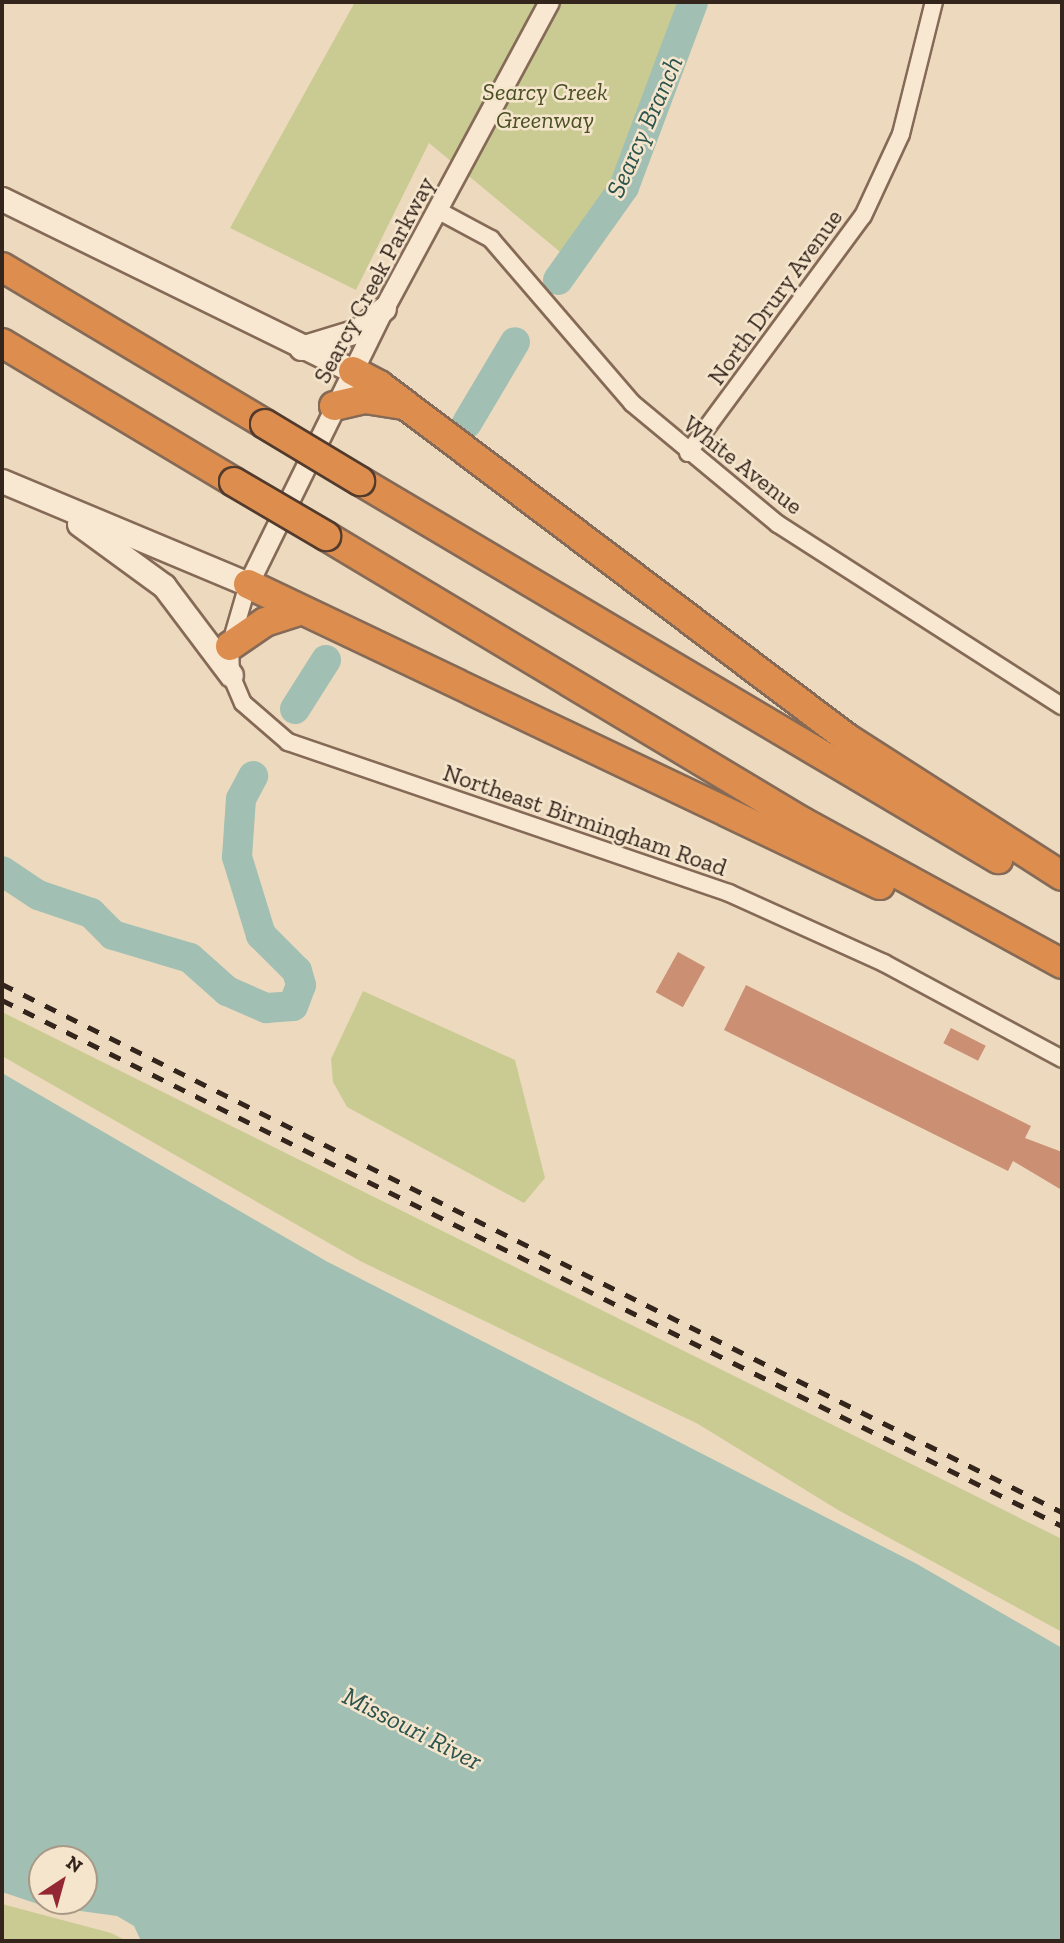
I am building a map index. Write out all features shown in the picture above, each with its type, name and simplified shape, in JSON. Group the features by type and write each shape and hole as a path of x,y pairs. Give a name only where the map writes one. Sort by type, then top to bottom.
{"highway":[{"path":"2,267 892,801 1062,893"},
{"path":"2,342 935,898 1062,964"},
{"path":"353,371 847,738 1062,876"},
{"path":"334,407 365,399 402,405"},
{"path":"248,584 299,611 877,884 935,898"},
{"path":"230,646 265,622 299,611"}],"main road":[{"path":"2,199 301,348 353,371"},
{"path":"301,348 357,331 384,308"},
{"path":"2,481 56,509 248,584"},
{"path":"56,509 164,586 231,675"}],"street":[{"name":"Searcy Creek Parkway","path":"248,584 384,308 439,211 549,2"},
{"name":"North Drury Avenue","path":"688,453 863,216 901,134 934,2"},
{"name":"White Avenue","path":"439,211 491,239 632,403 688,453 778,524 1062,706"},
{"name":"Northeast Birmingham Road","path":"248,584 230,646 231,675 243,704 296,746 729,893 897,969 1062,1059"}],"green space":[{"name":"Searcy Creek Greenway","path":"355,2 693,2 624,187 571,261 429,143 356,290 230,228"},
{"path":"363,991 515,1060 545,1178 524,1203 347,1107 333,1082 331,1059"},
{"path":"2,1012 1062,1539 1062,1632 838,1510 698,1424 362,1262 2,1056"},
{"path":"2,1904 28,1911 28,1915 43,1915 111,1933 127,1941 2,1941"}],"water":[{"name":"Missouri River","path":"2,1073 326,1261 917,1564 1062,1648 1062,1941 141,1941 134,1926 117,1916 98,1913 98,1845 28,1845 28,1901 2,1892"}],"building":[{"path":"678,952 705,967 683,1007 656,992"},
{"path":"746,985 1031,1126 1025,1138 1062,1152 1060,1189 1013,1161 1008,1171 724,1030"},
{"path":"951,1028 986,1046 978,1061 943,1043"}],"waterway":[{"name":"Searcy Branch","path":"558,280 624,187 693,2"},
{"name":"Searcy Branch","path":"467,423 515,342"},
{"name":"Searcy Branch","path":"295,709 326,660"},
{"name":"Searcy Branch","path":"2,871 38,895 91,913 113,935 190,958 227,991 266,1008 293,1006 301,985 297,971 261,935 237,857 241,799 253,776"}],"railway":[{"path":"2,984 1062,1512"},
{"path":"2,1000 1062,1526"}]}
